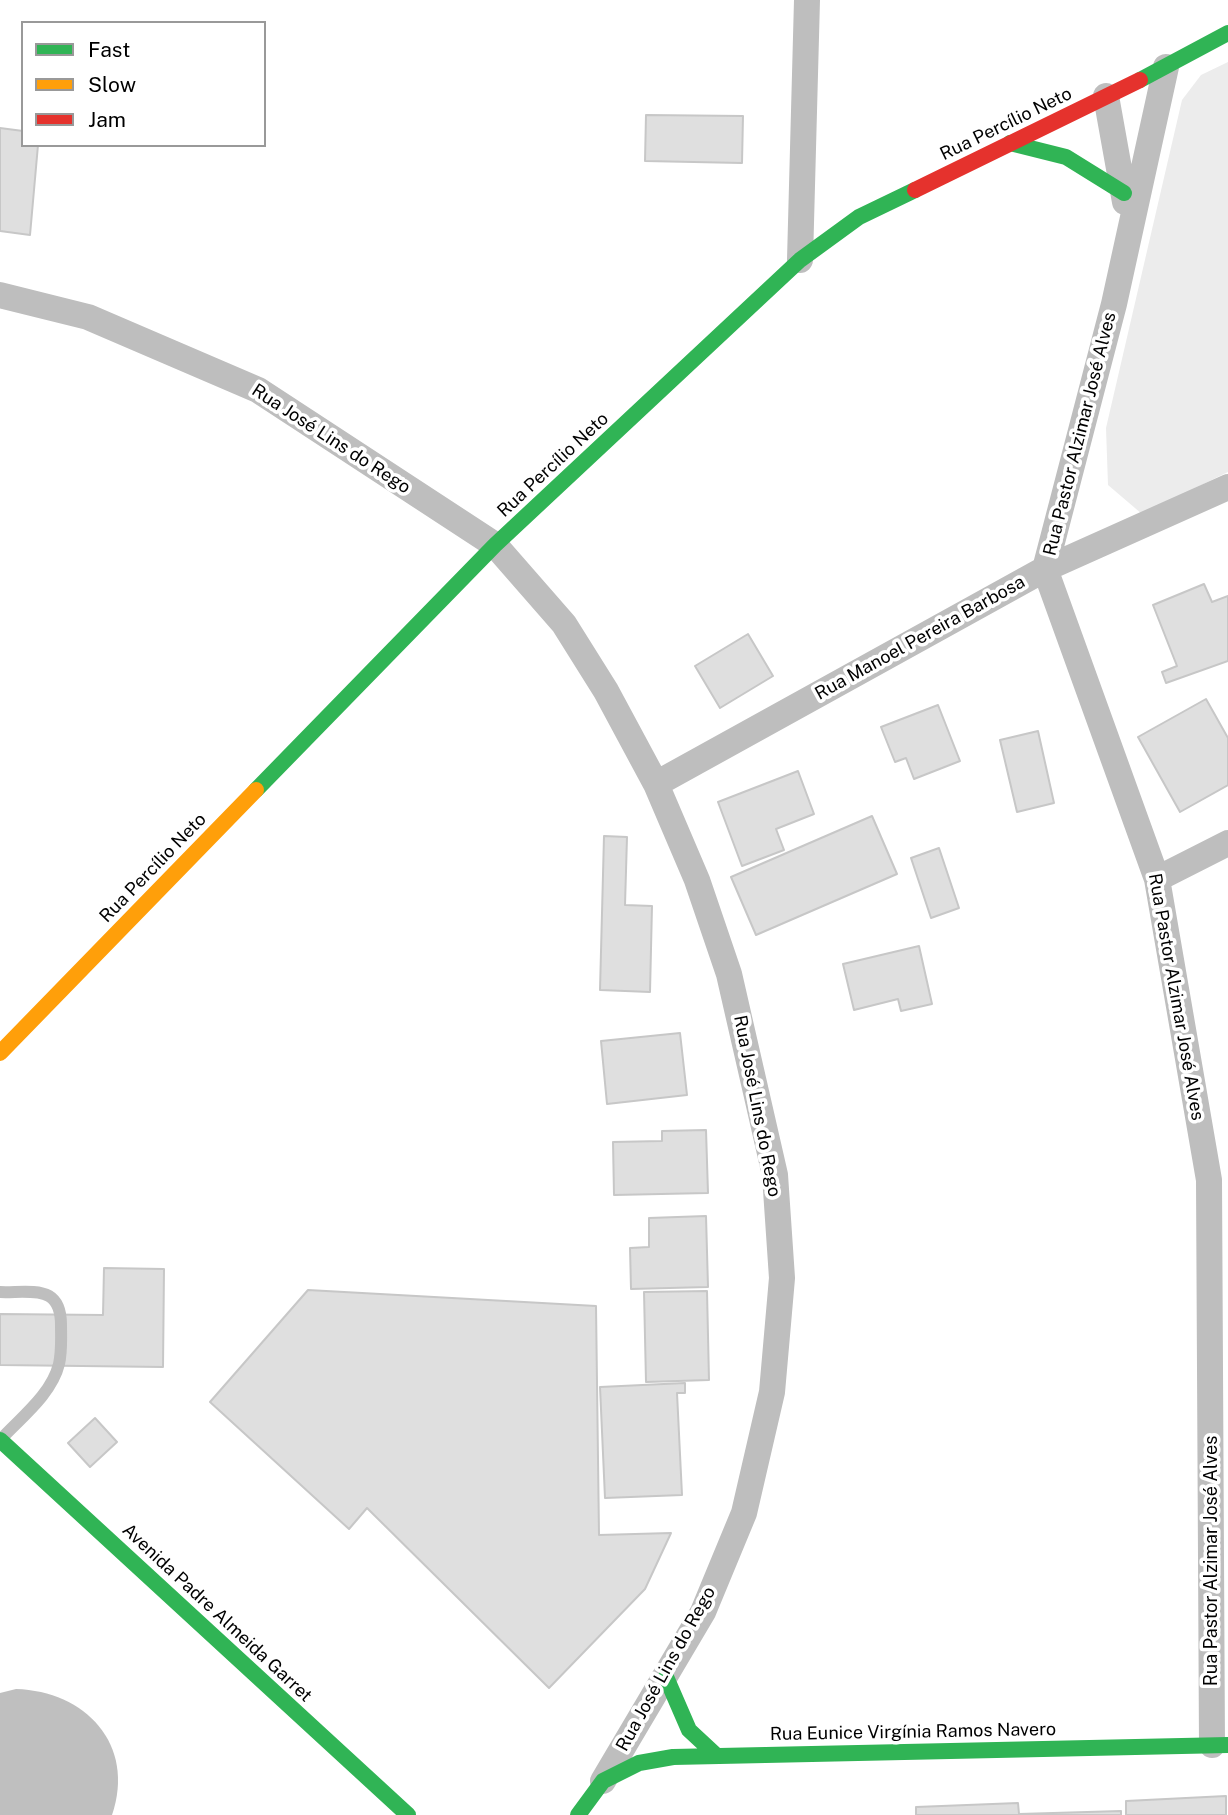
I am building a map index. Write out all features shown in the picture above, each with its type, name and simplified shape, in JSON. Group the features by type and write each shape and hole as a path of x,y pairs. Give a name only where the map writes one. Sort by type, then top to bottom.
{"street":[{"path":"800,260 807,0"},
{"name":"Rua Percílio Neto","path":"0,1053 495,545 800,260 859,217 1166,67 1228,33"},
{"name":"Rua Pastor Alzimar José Alves","path":"1166,67 1114,304 1045,569 1157,879 1219,1176 1220,1745"},
{"name":"Rua Pastor Alzimar José Alves","path":"1106,96 1129,234"},
{"path":"1010,143 1066,157 1124,192"},
{"name":"Rua José Lins do Rego","path":"0,295 88,317 258,390 495,545 564,624 607,691 656,784 697,880 729,974 775,1175 782,1278 772,1392 744,1513 703,1612 603,1781 578,1815"},
{"name":"Rua Manoel Pereira Barbosa","path":"656,784 1045,569 1228,487"},
{"path":"1157,879 1228,843"},
{"name":"Avenida Padre Almeida Garret","path":"0,1440 408,1815"},
{"path":"666,1677 689,1730 717,1756"},
{"name":"Rua Eunice Virgínia Ramos Navero","path":"603,1781 639,1763 673,1757 1220,1745"}],"lane":[{"path":"0,1293 37,1293 49,1296 57,1305 61,1316 59,1365 52,1382 0,1440"}],"shaded area":[{"path":"1228,62 1228,472 1142,514 1108,485 1106,428 1182,100 1201,75"},
{"path":"16,1689 41,1692 63,1700 83,1711 99,1726 110,1744 117,1766 118,1789 112,1815 0,1815 0,1693"}],"building":[{"path":"646,115 743,116 742,163 645,161"},
{"path":"0,128 21,131 21,147 38,147 30,235 0,231"},
{"path":"1204,584 1212,602 1228,596 1228,661 1166,683 1162,672 1177,666 1153,605"},
{"path":"748,634 773,676 720,708 695,666"},
{"path":"1206,699 1228,738 1228,785 1180,812 1138,737"},
{"path":"938,705 960,761 914,779 906,758 895,762 881,727"},
{"path":"1038,731 1054,803 1017,812 1000,740"},
{"path":"798,771 814,814 776,829 784,850 742,866 718,802"},
{"path":"872,816 897,874 756,935 731,877"},
{"path":"604,836 627,837 625,905 652,906 650,992 600,990"},
{"path":"939,848 959,908 931,918 911,858"},
{"path":"919,946 932,1004 901,1011 898,999 854,1010 843,964"},
{"path":"680,1033 687,1095 607,1104 601,1041"},
{"path":"706,1130 708,1193 614,1195 613,1142 662,1141 662,1131"},
{"path":"706,1216 708,1287 631,1289 630,1248 649,1247 649,1218"},
{"path":"104,1268 164,1269 163,1367 0,1365 0,1314 103,1315"},
{"path":"308,1290 596,1306 599,1535 671,1533 645,1589 549,1688 367,1508 349,1529 210,1402"},
{"path":"707,1291 709,1380 646,1382 644,1292"},
{"path":"685,1383 685,1393 677,1393 682,1495 605,1498 600,1387"},
{"path":"95,1418 117,1442 90,1467 68,1443"},
{"path":"1226,1796 1226,1815 1126,1815 1126,1801"},
{"path":"1018,1803 1019,1814 1121,1811 1121,1815 916,1815 916,1807"}],"traffic: fast":[{"path":"1140,80 1228,33"},
{"path":"1010,143 1066,157 1124,193"},
{"path":"256,790 495,545 800,260 859,217 915,190"},
{"path":"0,1440 408,1815"},
{"path":"666,1677 689,1730 717,1756"},
{"path":"578,1815 603,1781 639,1763 673,1757 1228,1745"}],"traffic: slow":[{"path":"0,1053 256,790"}],"traffic: jam":[{"path":"915,190 1140,80"}]}
